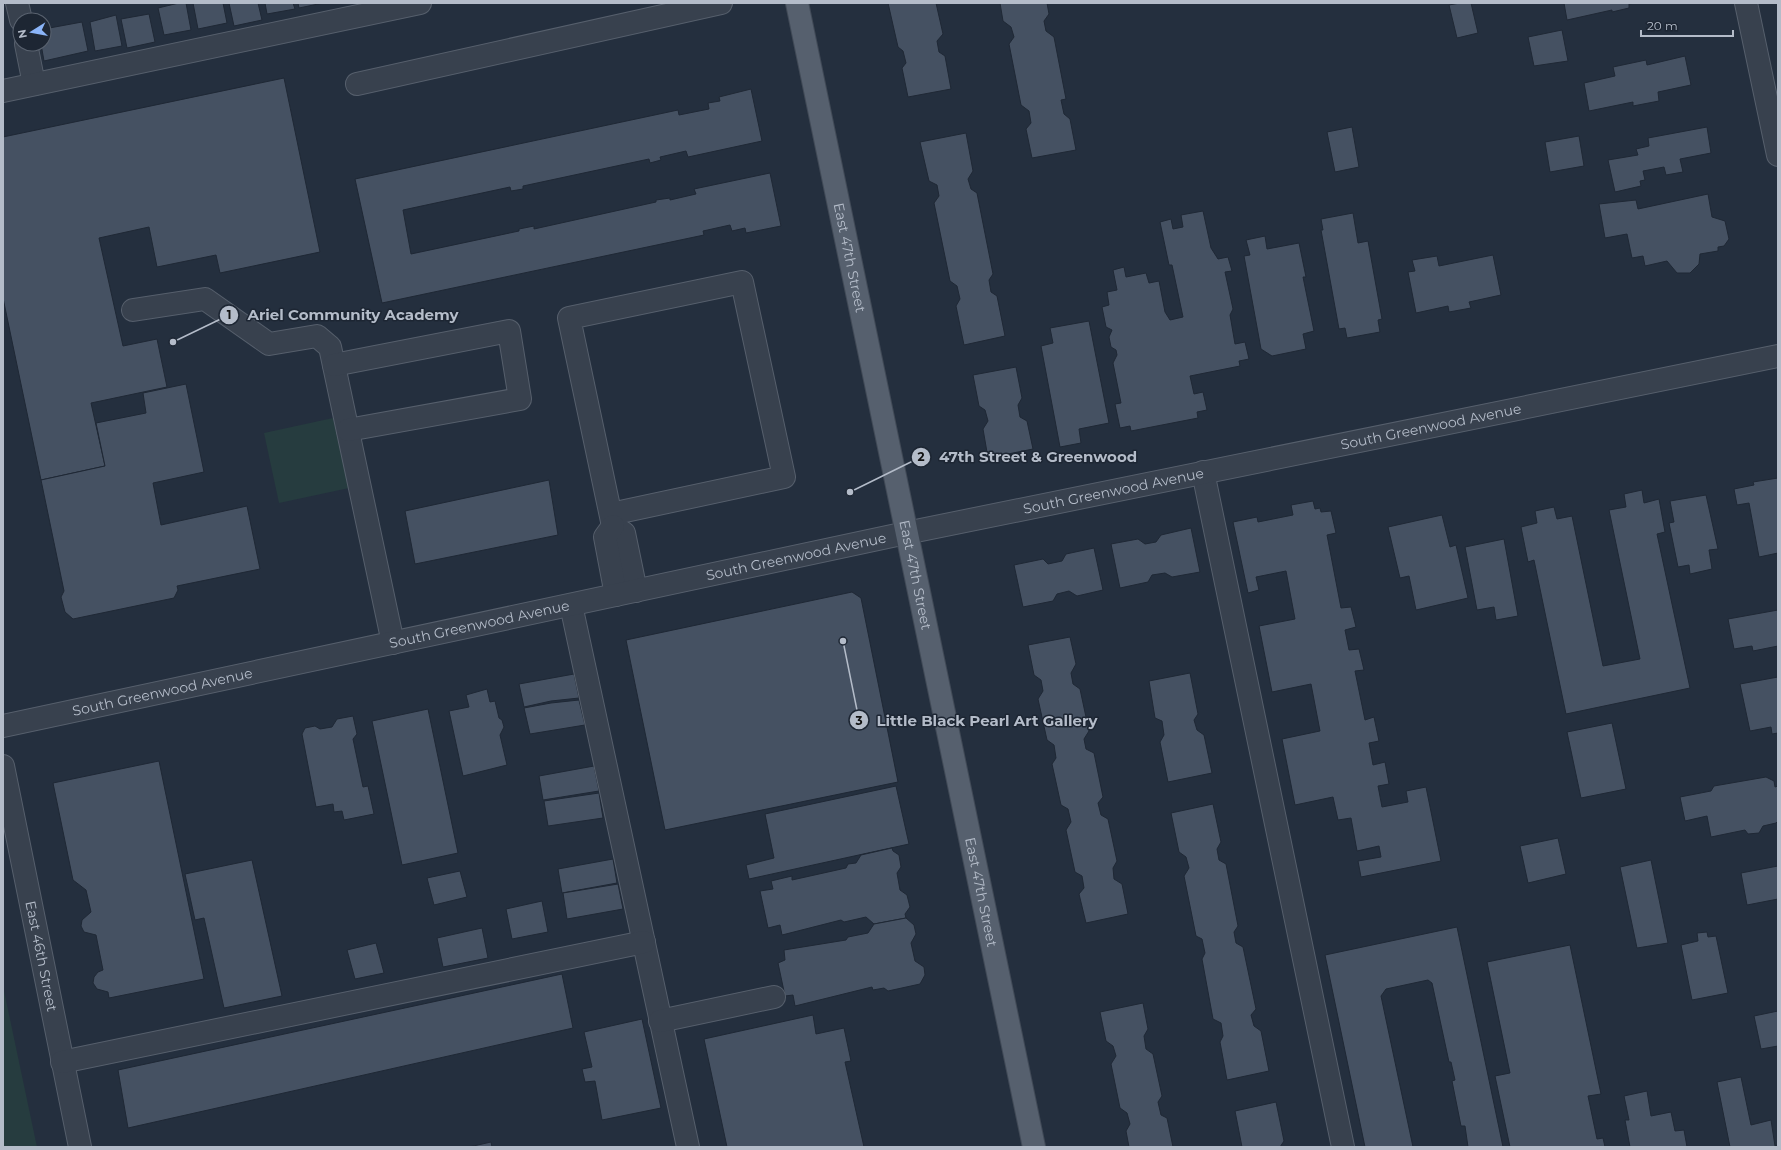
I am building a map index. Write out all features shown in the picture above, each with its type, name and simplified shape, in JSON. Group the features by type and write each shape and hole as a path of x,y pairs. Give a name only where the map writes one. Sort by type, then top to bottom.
{"main road":[{"name":"East 47th Street","path":"797,3 1034,1147"}],"street":[{"path":"3,91 420,3"},
{"path":"357,84 721,3"},
{"path":"1746,3 1778,155"},
{"path":"28,52 34,84"},
{"path":"612,520 784,477 742,282 569,318 612,520 605,537 626,593"},
{"path":"133,310 205,299 269,344 317,336 330,347 393,643"},
{"path":"334,365 509,331 520,399 348,430"},
{"name":"South Greenwood Avenue","path":"3,726 906,533 1778,356"},
{"path":"1203,472 1343,1147"},
{"path":"571,605 688,1147"},
{"name":"East 46th Street","path":"3,766 80,1147"},
{"path":"62,1062 644,942"},
{"path":"660,1021 774,997"}],"green space":[{"path":"333,418 349,488 279,503 264,433"},
{"path":"3,986 37,1147 3,1147"}],"building":[{"path":"179,3 186,3 191,30 164,35 158,8"},
{"path":"193,3 223,3 227,23 198,29"},
{"path":"229,3 258,3 262,20 234,26"},
{"path":"265,3 293,3 295,9 267,14"},
{"path":"298,3 323,3 299,8"},
{"path":"888,3 936,3 943,34 937,41 939,52 945,56 951,89 908,97 902,68 906,63 903,51 898,47"},
{"path":"1000,3 1047,3 1049,14 1044,21 1046,31 1054,37 1066,99 1061,100 1064,114 1070,119 1076,150 1032,158 1026,129 1031,123 1029,111 1021,105 1009,44 1014,37 1011,27 1003,21"},
{"path":"1471,3 1478,33 1457,38 1449,5"},
{"path":"1564,3 1635,3 1629,4 1629,8 1612,12 1612,10 1567,20"},
{"path":"149,14 155,42 127,48 121,19"},
{"path":"116,15 122,46 95,51 90,22"},
{"path":"82,22 88,51 44,61 42,52 52,52 52,28"},
{"path":"1562,30 1568,61 1534,66 1528,37"},
{"path":"1685,56 1691,85 1658,92 1659,101 1633,106 1633,102 1589,111 1584,83 1615,76 1613,67 1646,60 1647,65"},
{"path":"284,78 320,252 220,273 216,255 157,267 149,227 99,238 123,346 157,339 167,387 91,403 105,466 41,480 3,298 3,137"},
{"path":"751,89 762,141 688,157 686,151 660,157 661,160 650,163 649,159 523,186 523,189 511,191 510,187 403,210 411,254 519,231 519,229 534,226 534,229 656,202 656,200 670,198 670,200 696,194 694,189 770,173 781,226 746,233 745,228 732,231 730,225 703,231 704,235 382,303 355,179 678,110 679,115 709,109 708,103 720,101 719,97"},
{"path":"1352,127 1359,167 1335,172 1327,132"},
{"path":"1707,127 1711,153 1680,159 1683,172 1666,175 1664,167 1643,171 1645,180 1640,181 1641,186 1615,192 1608,160 1638,155 1636,149 1649,146 1648,138"},
{"path":"966,133 973,171 968,179 971,189 977,193 993,274 989,280 991,292 997,296 1005,336 964,345 956,306 960,299 957,286 950,281 934,203 939,196 937,185 929,181 920,142"},
{"path":"1579,136 1584,166 1550,172 1545,142"},
{"path":"1708,194 1712,217 1725,221 1729,239 1724,246 1718,247 1718,251 1700,254 1699,264 1690,273 1677,273 1667,261 1645,266 1643,256 1632,258 1627,234 1605,238 1599,204 1636,200 1638,209"},
{"path":"1203,211 1211,248 1218,259 1228,257 1232,271 1225,272 1233,309 1230,315 1235,344 1245,342 1249,359 1239,361 1240,366 1190,376 1194,394 1203,392 1207,410 1197,412 1198,418 1131,431 1130,426 1120,428 1115,404 1121,403 1113,363 1117,355 1116,350 1111,347 1109,337 1112,330 1106,327 1102,307 1109,305 1107,292 1117,290 1113,270 1124,267 1126,277 1146,273 1149,283 1159,281 1165,312 1170,320 1183,317 1172,265 1169,265 1160,222 1171,219 1173,229 1183,227 1181,215"},
{"path":"1353,213 1358,243 1368,241 1382,319 1378,320 1380,332 1347,338 1345,328 1339,329 1321,230 1323,230 1321,219"},
{"path":"1265,236 1267,249 1299,243 1306,277 1303,277 1314,331 1303,334 1306,349 1272,356 1261,349 1244,256 1250,255 1246,240"},
{"path":"1493,255 1501,295 1469,302 1471,308 1449,312 1448,306 1416,313 1408,272 1415,271 1412,260 1437,256 1439,266"},
{"path":"1089,321 1109,423 1079,429 1081,443 1060,447 1041,346 1053,343 1050,328"},
{"path":"1016,367 1022,398 1018,405 1020,417 1027,421 1033,449 988,458 983,429 988,421 985,410 979,406 973,375"},
{"path":"186,384 204,472 153,483 161,525 247,506 260,569 177,586 178,590 174,598 73,619 65,612 61,597 64,591 41,480 105,466 96,423 146,413 143,393"},
{"path":"1778,478 1778,553 1759,557 1749,503 1737,505 1734,489 1754,485 1753,482"},
{"path":"549,480 558,535 415,564 405,511"},
{"path":"1642,490 1644,503 1659,499 1665,532 1657,534 1690,688 1566,714 1534,560 1528,562 1521,527 1537,523 1535,511 1554,507 1557,519 1572,516 1603,666 1640,659 1609,510 1626,507 1624,494"},
{"path":"1706,495 1718,549 1709,550 1712,569 1690,574 1689,565 1678,567 1669,523 1674,522 1670,501"},
{"path":"1313,501 1315,509 1320,508 1321,512 1331,511 1336,533 1327,535 1341,608 1351,607 1356,627 1345,630 1349,650 1359,649 1364,670 1355,671 1365,720 1374,717 1379,741 1369,743 1373,765 1385,762 1389,784 1378,786 1382,807 1408,802 1406,791 1426,787 1441,861 1361,877 1358,861 1381,857 1379,846 1357,851 1351,818 1338,820 1333,797 1295,805 1282,739 1320,731 1311,684 1272,692 1259,626 1295,619 1286,571 1256,577 1259,590 1248,593 1233,522 1257,517 1258,522 1293,515 1291,505"},
{"path":"1442,515 1450,547 1456,545 1468,598 1416,610 1409,576 1400,578 1388,527"},
{"path":"1191,528 1200,572 1172,577 1165,573 1152,575 1148,582 1120,588 1111,544 1138,539 1145,544 1156,542 1161,535"},
{"path":"1504,539 1518,616 1496,620 1494,607 1477,610 1465,547"},
{"path":"1094,548 1103,590 1077,596 1069,591 1057,594 1053,601 1023,607 1014,565 1043,559 1048,564 1062,561 1066,554"},
{"path":"852,592 861,598 898,782 665,830 626,640"},
{"path":"1778,610 1778,646 1753,651 1752,646 1734,649 1728,619"},
{"path":"1070,637 1076,664 1071,673 1073,684 1080,689 1089,731 1084,739 1086,749 1094,753 1103,797 1098,803 1101,815 1108,819 1117,861 1113,868 1114,879 1122,884 1128,914 1086,923 1079,894 1084,888 1082,876 1075,872 1066,830 1071,822 1068,809 1061,805 1052,764 1056,758 1054,745 1047,740 1038,699 1043,691 1041,680 1034,675 1028,645"},
{"path":"1190,673 1198,714 1194,720 1197,730 1204,735 1212,773 1168,782 1160,742 1164,735 1162,721 1155,718 1149,681"},
{"path":"574,674 579,698 551,701 524,707 519,684"},
{"path":"1778,677 1778,733 1772,734 1771,727 1750,731 1740,684"},
{"path":"487,689 490,702 495,701 499,718 502,720 504,727 500,735 507,765 463,776 449,711 469,707 466,695"},
{"path":"579,700 585,725 530,734 524,708"},
{"path":"428,709 458,853 402,865 372,721"},
{"path":"353,716 357,734 353,739 363,787 368,786 374,814 344,820 342,811 334,812 333,804 316,807 302,734 305,728 315,726 320,729 332,727 337,719"},
{"path":"1612,723 1626,789 1581,798 1567,732"},
{"path":"159,761 204,979 109,998 108,992 97,989 93,983 94,977 98,972 103,970 96,935 84,932 81,926 82,920 91,912 86,890 73,880 53,783"},
{"path":"594,766 599,791 543,800 539,776"},
{"path":"1766,777 1774,781 1775,787 1778,786 1778,821 1776,823 1763,826 1759,833 1748,834 1745,830 1711,837 1707,816 1685,821 1680,797 1711,791 1714,786"},
{"path":"896,786 909,844 749,879 746,865 774,858 765,814"},
{"path":"599,793 603,818 548,826 544,801"},
{"path":"1213,804 1221,842 1217,849 1219,860 1226,864 1238,926 1234,932 1236,943 1243,947 1256,1009 1251,1015 1254,1026 1261,1031 1269,1071 1227,1080 1220,1042 1223,1036 1221,1023 1213,1019 1202,959 1205,953 1202,939 1196,936 1184,876 1189,868 1186,857 1179,852 1171,813"},
{"path":"1558,838 1566,874 1528,883 1520,846"},
{"path":"892,848 893,851 899,855 901,867 897,873 900,890 907,895 910,907 905,914 906,918 874,924 866,917 844,922 841,920 782,935 780,925 768,928 760,891 773,889 771,881 792,876 792,880 846,868 848,864 856,863 861,855"},
{"path":"613,859 617,883 562,893 558,869"},
{"path":"252,860 282,996 224,1008 204,918 195,920 185,874"},
{"path":"1651,860 1668,943 1637,948 1620,867"},
{"path":"1778,866 1778,899 1747,905 1741,873"},
{"path":"460,871 467,897 434,905 427,878"},
{"path":"618,884 623,909 567,919 563,893"},
{"path":"542,901 548,932 512,939 506,909"},
{"path":"906,918 914,925 916,934 911,943 915,961 924,967 925,975 920,984 888,991 884,988 873,990 872,987 795,1006 793,995 785,996 778,963 785,960 784,950 846,940 848,937 868,933 874,924"},
{"path":"1457,927 1503,1147 1468,1147 1465,1126 1461,1126 1452,1081 1455,1080 1451,1062 1449,1062 1432,983 1428,980 1386,989 1381,996 1413,1147 1365,1147 1325,955"},
{"path":"482,928 488,958 443,967 437,938"},
{"path":"1707,932 1708,937 1716,936 1728,993 1692,1000 1681,945 1698,941 1697,933"},
{"path":"376,943 384,973 355,979 347,950"},
{"path":"1570,945 1601,1094 1588,1096 1597,1139 1603,1138 1605,1147 1510,1147 1495,1076 1510,1073 1487,962"},
{"path":"562,974 573,1028 128,1128 118,1070"},
{"path":"1143,1003 1148,1029 1144,1036 1146,1049 1153,1054 1162,1096 1158,1102 1161,1115 1167,1118 1173,1147 1129,1147 1126,1131 1130,1124 1127,1113 1120,1108 1111,1064 1116,1056 1113,1046 1106,1041 1100,1012"},
{"path":"1778,1011 1778,1046 1761,1049 1754,1016"},
{"path":"813,1015 816,1034 844,1028 851,1061 845,1062 864,1147 727,1147 704,1039"},
{"path":"642,1019 661,1108 602,1120 595,1081 585,1082 582,1069 592,1067 584,1032"},
{"path":"1741,1077 1751,1125 1771,1120 1775,1146 1778,1145 1778,1147 1730,1147 1717,1082"},
{"path":"1647,1091 1651,1116 1671,1112 1675,1131 1684,1130 1687,1147 1630,1147 1625,1120 1629,1120 1624,1096"},
{"path":"1276,1102 1284,1141 1280,1147 1242,1147 1235,1111"},
{"path":"491,1142 492,1147 469,1147"}],"place":[{"name":"Ariel Community Academy","path":"173,342"},
{"name":"47th Street & Greenwood","path":"850,492"},
{"name":"Little Black Pearl Art Gallery","path":"843,641"}]}
